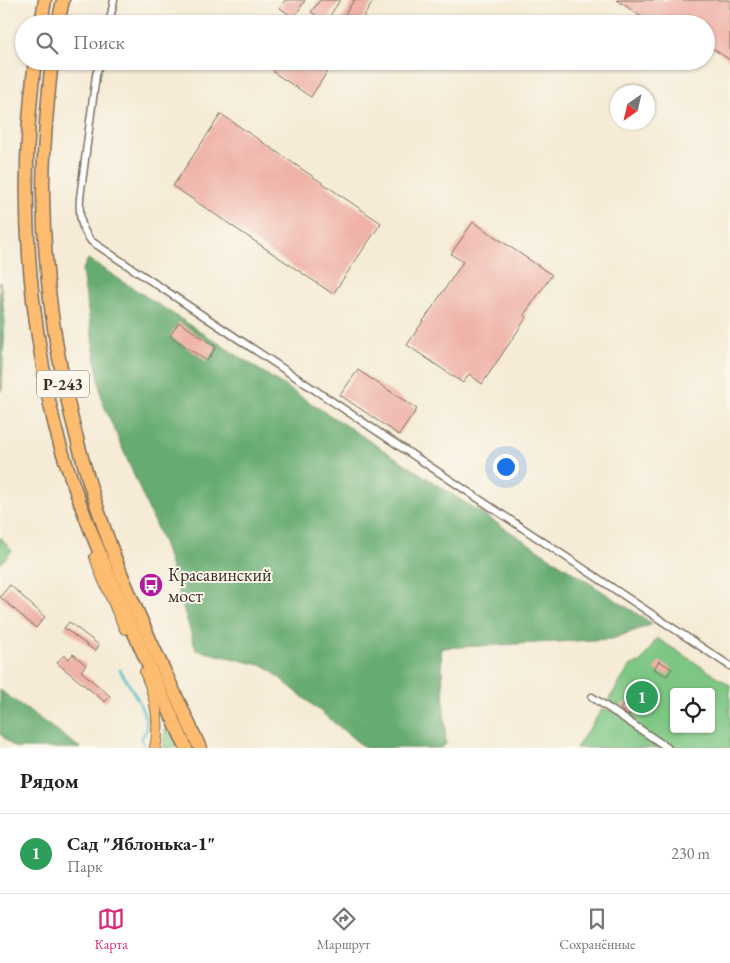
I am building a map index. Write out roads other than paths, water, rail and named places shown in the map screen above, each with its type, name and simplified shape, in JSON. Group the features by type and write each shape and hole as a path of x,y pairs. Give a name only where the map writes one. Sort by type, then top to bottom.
{"highway":[{"path":"42,15 45,0"},
{"path":"60,15 63,0"},
{"name":"Р-243","path":"34,70 28,127 26,221 31,288 52,415 84,514 186,748"},
{"name":"Р-243","path":"51,70 46,119 43,194 47,275 61,376 78,445 98,510 127,586 200,748"}],"main road":[{"path":"84,514 101,574 150,682 156,702 158,723 155,748"},
{"path":"130,641 153,674"},
{"path":"173,688 206,748"}],"street":[{"path":"111,15 114,0"},
{"path":"97,70 79,216 84,232 91,241 730,666"},
{"path":"592,697 668,748"}],"waterway":[{"path":"120,670 144,713 147,729 141,739 145,746"}],"place":[{"name":"Красавинский мост","path":"151,585"},
{"name":"Сад \"Яблонька-1\"","path":"642,697"}]}
